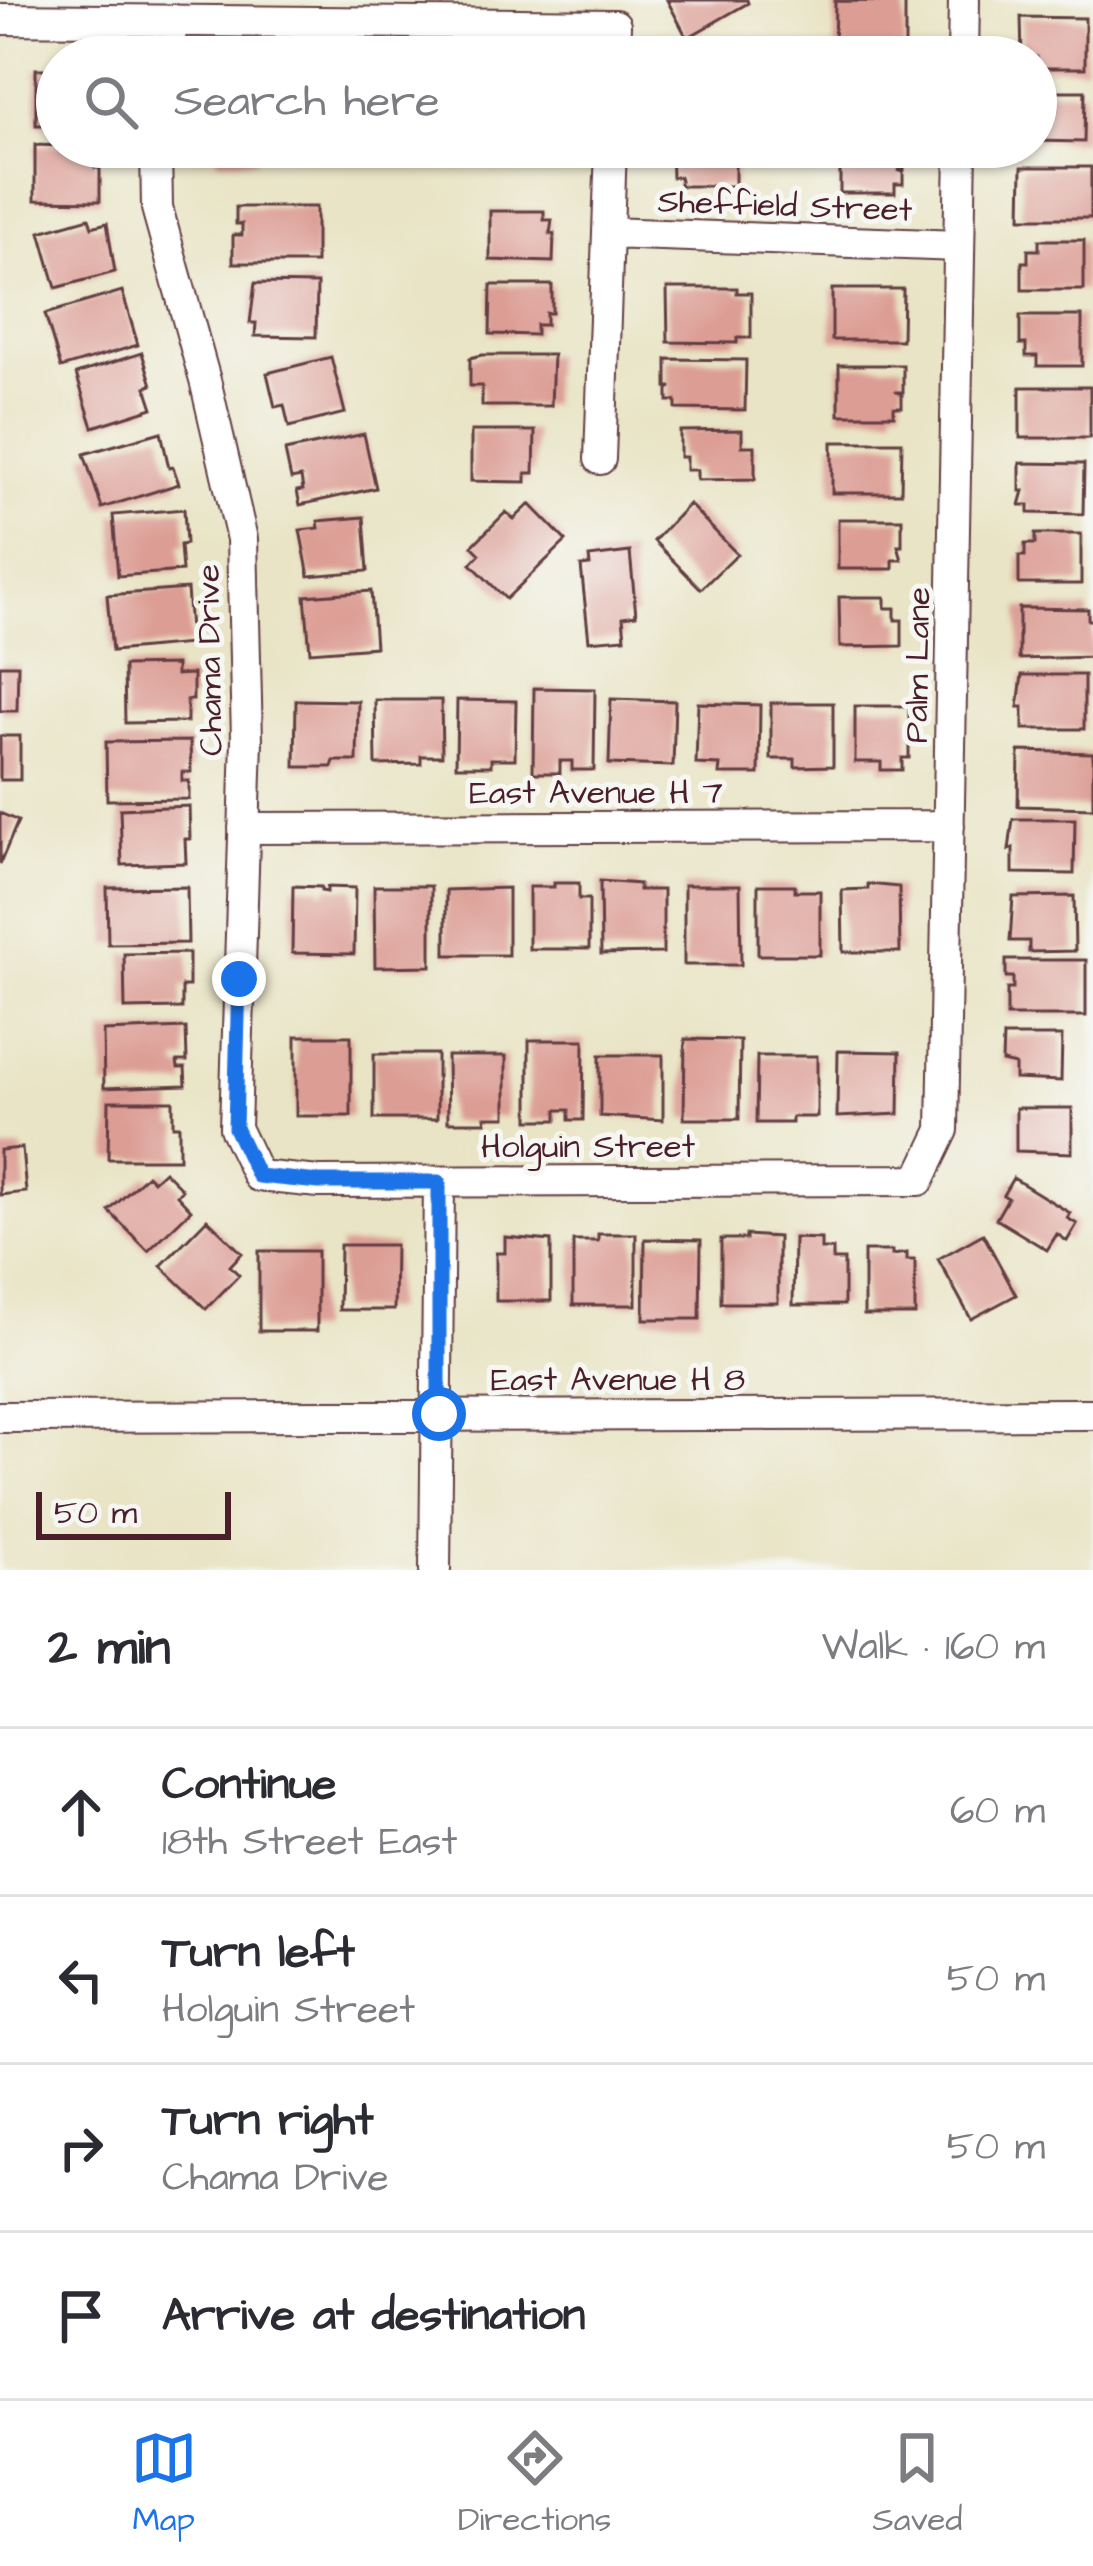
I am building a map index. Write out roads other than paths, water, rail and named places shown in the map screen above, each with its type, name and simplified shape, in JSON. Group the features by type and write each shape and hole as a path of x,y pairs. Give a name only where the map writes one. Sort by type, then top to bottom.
{"street":[{"path":"963,36 964,0"},
{"path":"0,19 615,25 615,36"},
{"path":"170,36 174,20"},
{"name":"Chama Drive","path":"156,168 157,208 206,384 242,539 247,740 235,1128 258,1176"},
{"path":"600,459 610,168"},
{"name":"Palm Lane","path":"920,1180 944,1130 961,168"},
{"name":"Sheffield Street","path":"608,233 959,246"},
{"name":"East Avenue H 7","path":"244,828 949,826"},
{"name":"Holguin Street","path":"258,1176 319,1182 920,1180"},
{"path":"435,1570 439,1182"},
{"name":"East Avenue H 8","path":"0,1417 1093,1414"}]}
